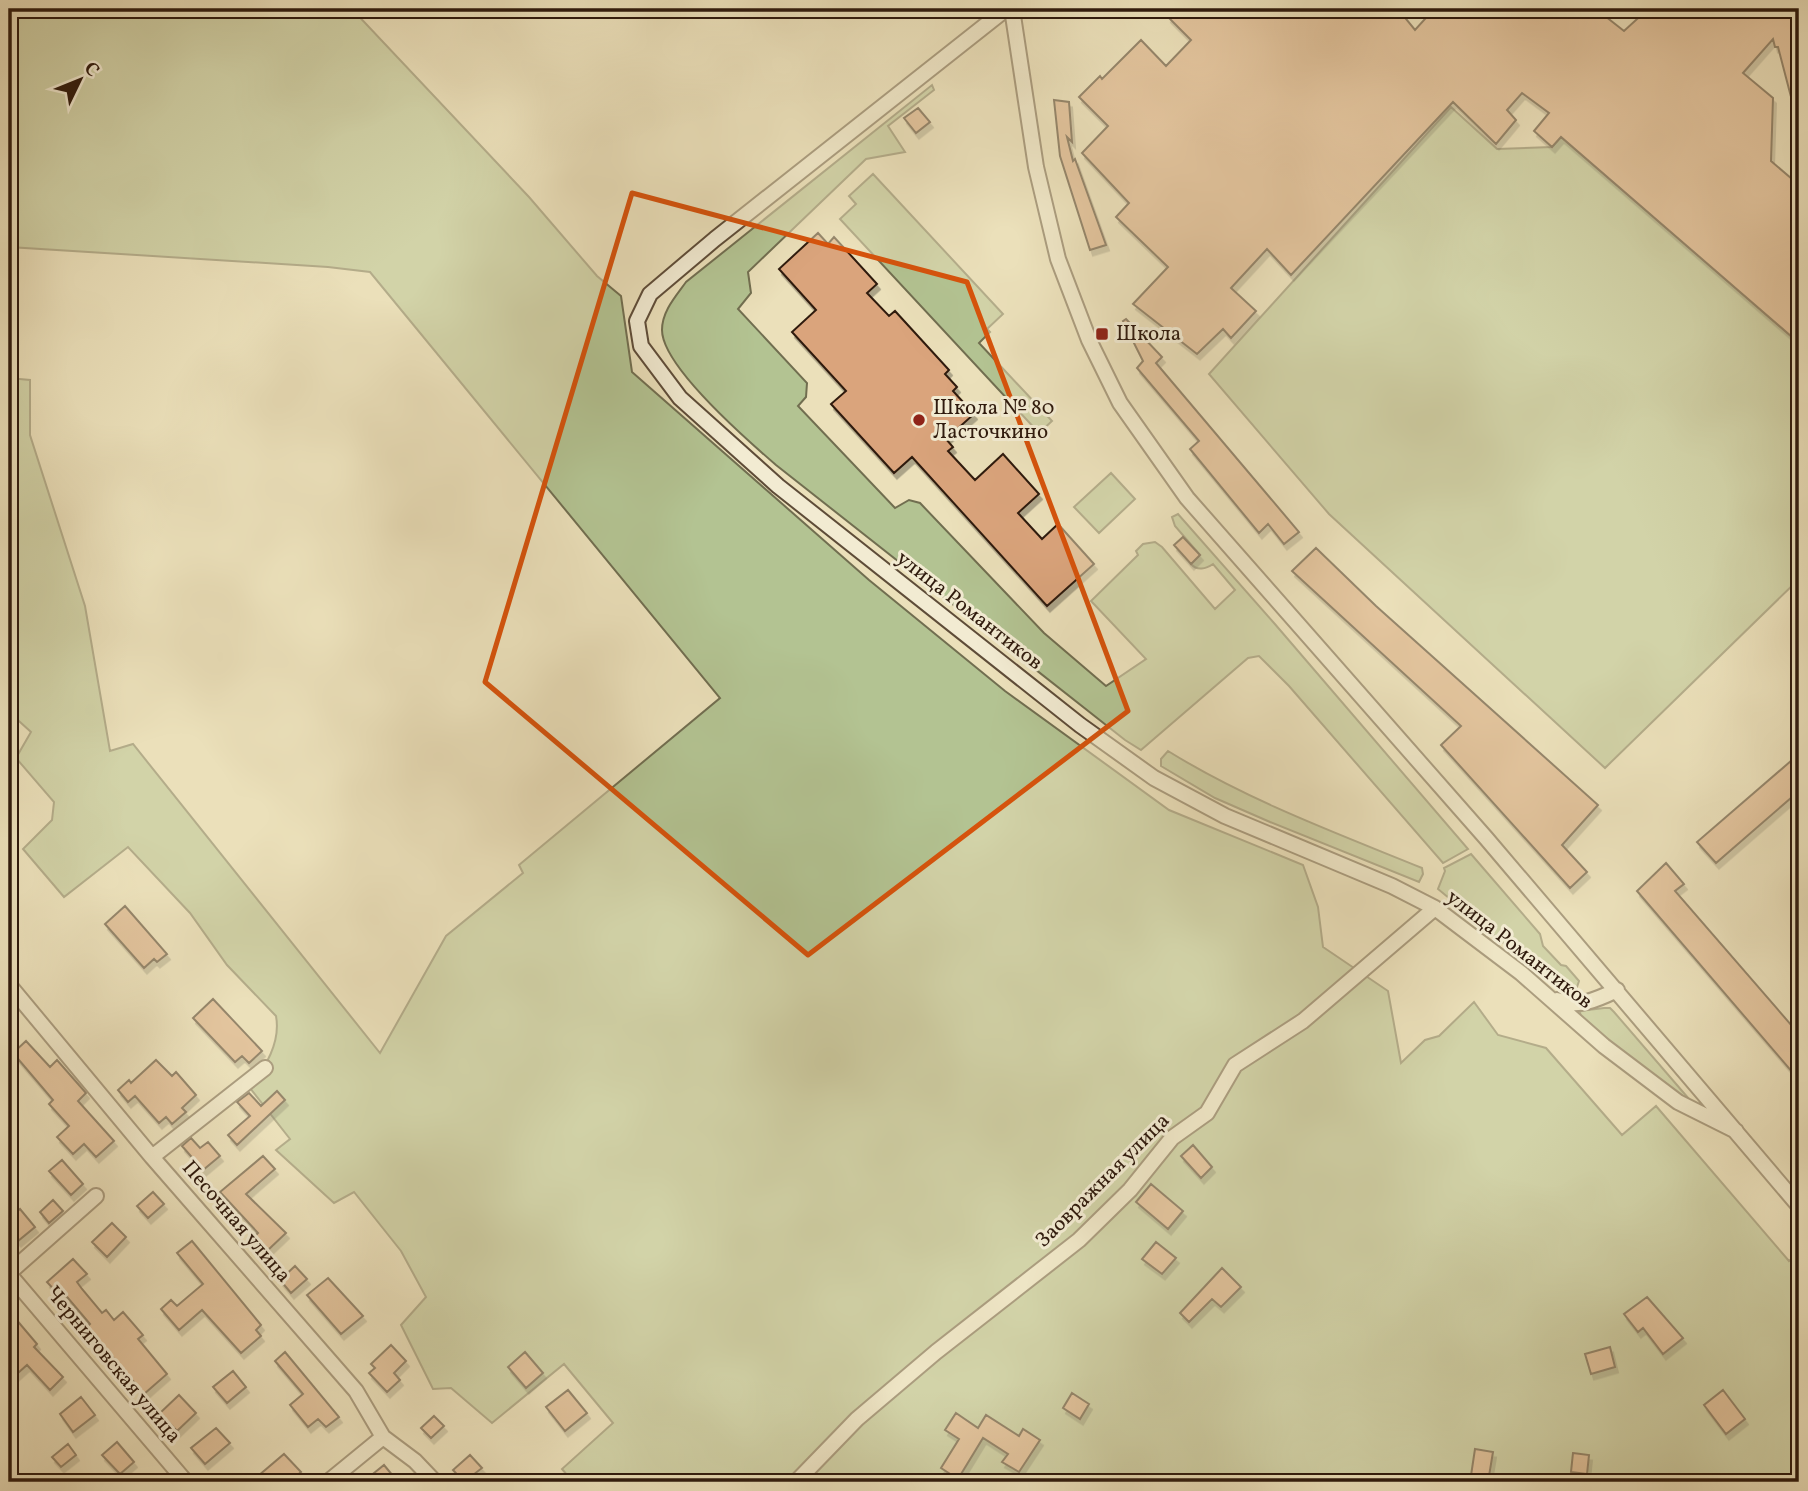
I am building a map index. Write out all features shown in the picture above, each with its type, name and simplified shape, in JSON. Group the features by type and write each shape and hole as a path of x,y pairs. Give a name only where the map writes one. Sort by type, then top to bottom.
{"street":[{"name":"улица Романтиков","path":"1006,9 715,239 650,294 637,321 641,346 680,398 778,486 1080,725 1154,778 1225,816 1392,886 1435,908 1549,997 1604,1046 1678,1102 1736,1131"},
{"name":"улица Романтиков","path":"1012,9 1036,167 1058,259 1089,340 1120,403 1187,498 1500,853 1799,1206"},
{"name":"Заовражная улица","path":"796,1482 858,1419 936,1352 1079,1240 1130,1190 1172,1138 1206,1113 1235,1065 1303,1021 1435,908"},
{"name":"Песочная улица","path":"9,985 152,1157 356,1391 383,1437 415,1461 435,1482"},
{"path":"1549,997 1572,1005 1598,999 1617,990"},
{"path":"152,1157 265,1068"},
{"path":"9,1273 96,1196"},
{"name":"Черниговская улица","path":"9,1273 186,1482"},
{"path":"328,1482 383,1437"}],"highlighted area":[{"path":"632,193 967,282 1128,711 808,955 485,682"}],"green space":[{"path":"9,9 352,9 529,197 597,276 621,296 632,372 869,580 1005,691 1169,810 1303,865 1318,907 1323,947 1388,991 1401,1063 1425,1040 1439,1036 1474,1002 1498,1035 1546,1048 1622,1135 1656,1106 1789,1261 1799,1253 1799,1482 573,1482 562,1469 613,1423 564,1364 492,1423 451,1388 433,1389 401,1325 426,1297 401,1251 354,1192 334,1203 276,1150 290,1139 250,1088 274,1045 276,1016 227,965 190,913 128,847 64,897 23,849 52,820 54,802 16,758 31,732 9,712 9,378 30,380 30,435 85,606 110,751 133,744 380,1053 446,936 523,873 519,865 720,698 370,272 9,247"},
{"path":"932,85 934,90 888,126 905,152 866,159 748,272 751,293 738,309 807,383 806,397 798,406 895,508 909,500 920,503 1044,633 1106,686 1146,659 1091,601 1138,555 1136,551 1143,544 1155,542 1162,547 1215,609 1235,590 1213,564 1196,568 1191,564 1200,555 1175,526 1172,517 1178,514 1468,849 1443,863 1289,686 1259,656 1248,658 1141,750 776,465 708,402 676,363 666,345 662,330 664,316 670,304 686,282"},
{"path":"1451,107 1497,149 1552,147 1561,137 1799,343 1799,579 1605,768 1329,514 1209,374"},
{"path":"873,174 1003,314 987,329 990,332 979,343 1052,421 1039,433 840,219 856,204 849,196"},
{"path":"1111,473 1135,499 1099,533 1074,507"},
{"path":"1168,751 1260,800 1422,868 1423,874 1419,882 1215,798 1161,766 1161,759"},
{"path":"1471,854 1540,934 1543,946 1579,981 1576,990 1569,993 1559,989 1438,889 1444,868"},
{"path":"1610,1008 1614,1012 1689,1099 1581,1021 1580,1011"}],"building":[{"path":"1176,9 1398,9 1415,30 1434,9 1596,9 1624,31 1648,9 1797,9 1799,115 1796,116 1778,47 1775,47 1773,39 1743,73 1773,98 1771,161 1799,185 1799,343 1561,137 1552,147 1534,131 1549,113 1522,93 1507,110 1516,120 1496,144 1453,102 1291,275 1267,249 1231,288 1256,311 1231,338 1223,329 1197,354 1133,304 1168,267 1116,217 1129,203 1082,153 1108,126 1079,97 1100,76 1102,79 1141,40 1166,66 1191,40 1168,17"},
{"path":"1054,100 1069,102 1072,142 1067,137 1073,161 1075,159 1106,245 1090,250 1060,156"},
{"path":"918,108 930,122 916,133 904,118"},
{"path":"818,233 828,244 834,237 877,284 867,293 889,316 895,311 949,370 945,374 957,387 953,391 974,414 946,439 953,447 948,451 975,480 1003,454 1039,494 1018,513 1042,539 1058,524 1094,564 1047,606 912,457 894,473 831,404 846,391 792,332 816,310 779,269"},
{"path":"1126,319 1162,357 1156,363 1299,532 1284,544 1268,524 1259,533 1190,449 1199,441 1137,368 1143,361 1123,321"},
{"path":"1183,537 1200,555 1191,564 1174,545"},
{"path":"1316,548 1376,606 1598,805 1562,845 1587,872 1570,888 1441,745 1461,726 1292,571"},
{"path":"1799,754 1799,791 1716,863 1697,842"},
{"path":"1666,863 1684,884 1675,891 1799,1034 1799,1080 1637,891"},
{"path":"125,906 167,954 157,962 154,959 144,968 105,924"},
{"path":"213,999 262,1051 249,1063 242,1056 235,1062 193,1018"},
{"path":"26,1041 50,1067 57,1060 86,1093 78,1101 114,1141 96,1157 84,1144 73,1154 57,1137 69,1126 49,1104 53,1100 13,1053"},
{"path":"156,1060 172,1076 176,1072 196,1095 182,1108 186,1112 172,1124 166,1117 159,1123 135,1096 128,1102 118,1090 129,1080 131,1083"},
{"path":"277,1091 285,1100 237,1145 228,1135 250,1116 237,1102 249,1093 261,1106"},
{"path":"191,1138 200,1148 208,1142 220,1156 203,1170 182,1146"},
{"path":"1193,1145 1212,1167 1201,1178 1181,1156"},
{"path":"263,1156 275,1169 246,1194 286,1233 268,1250 255,1236 258,1233 220,1192"},
{"path":"62,1160 83,1184 71,1195 49,1171"},
{"path":"1151,1184 1183,1211 1168,1229 1136,1202"},
{"path":"153,1192 164,1204 148,1218 137,1206"},
{"path":"53,1200 63,1211 49,1223 40,1212"},
{"path":"20,1209 35,1227 18,1241 9,1230 9,1219"},
{"path":"112,1223 126,1237 107,1257 92,1242"},
{"path":"192,1241 261,1325 256,1330 261,1336 241,1353 202,1310 179,1330 161,1309 171,1300 177,1306 203,1284 177,1253"},
{"path":"1156,1242 1176,1258 1162,1274 1142,1259"},
{"path":"73,1259 87,1274 77,1282 82,1289 102,1313 106,1310 114,1320 123,1312 143,1335 138,1339 167,1374 144,1394 87,1327 90,1324 63,1292 59,1295 47,1282"},
{"path":"295,1266 307,1279 291,1293 280,1280"},
{"path":"1222,1268 1241,1287 1221,1307 1212,1299 1189,1322 1180,1313"},
{"path":"328,1278 363,1316 341,1334 307,1295"},
{"path":"1647,1297 1683,1338 1663,1354 1643,1328 1638,1332 1624,1314"},
{"path":"9,1311 37,1344 34,1347 63,1377 50,1390 27,1365 9,1381"},
{"path":"391,1345 406,1361 394,1373 400,1380 387,1392 369,1373 375,1368 371,1364"},
{"path":"1610,1347 1615,1367 1591,1374 1585,1354"},
{"path":"285,1352 339,1417 326,1427 318,1419 308,1427 290,1405 303,1394 275,1361"},
{"path":"525,1352 543,1373 526,1388 508,1367"},
{"path":"233,1371 246,1387 227,1403 213,1387"},
{"path":"568,1390 587,1413 565,1431 546,1407"},
{"path":"1723,1390 1745,1419 1726,1434 1704,1405"},
{"path":"1072,1393 1089,1404 1080,1419 1063,1408"},
{"path":"179,1395 196,1413 177,1431 160,1413"},
{"path":"81,1397 95,1415 73,1432 60,1414"},
{"path":"956,1413 978,1428 986,1415 1019,1436 1023,1429 1040,1440 1019,1472 1002,1462 1008,1454 983,1438 958,1479 941,1468 959,1439 945,1430"},
{"path":"434,1416 444,1426 431,1438 421,1428"},
{"path":"216,1428 230,1443 205,1464 191,1448"},
{"path":"117,1442 134,1462 120,1474 102,1455"},
{"path":"68,1444 76,1455 61,1467 52,1457"},
{"path":"1475,1449 1493,1452 1488,1482 1470,1482"},
{"path":"1573,1453 1589,1455 1587,1474 1571,1472"},
{"path":"284,1454 301,1472 290,1482 251,1482"},
{"path":"470,1455 482,1468 464,1482 453,1470"},
{"path":"384,1465 398,1482 363,1482"}],"place":[{"name":"Школа","path":"1102,334"},
{"name":"Школа № 80 Ласточкино","path":"919,420"}]}
